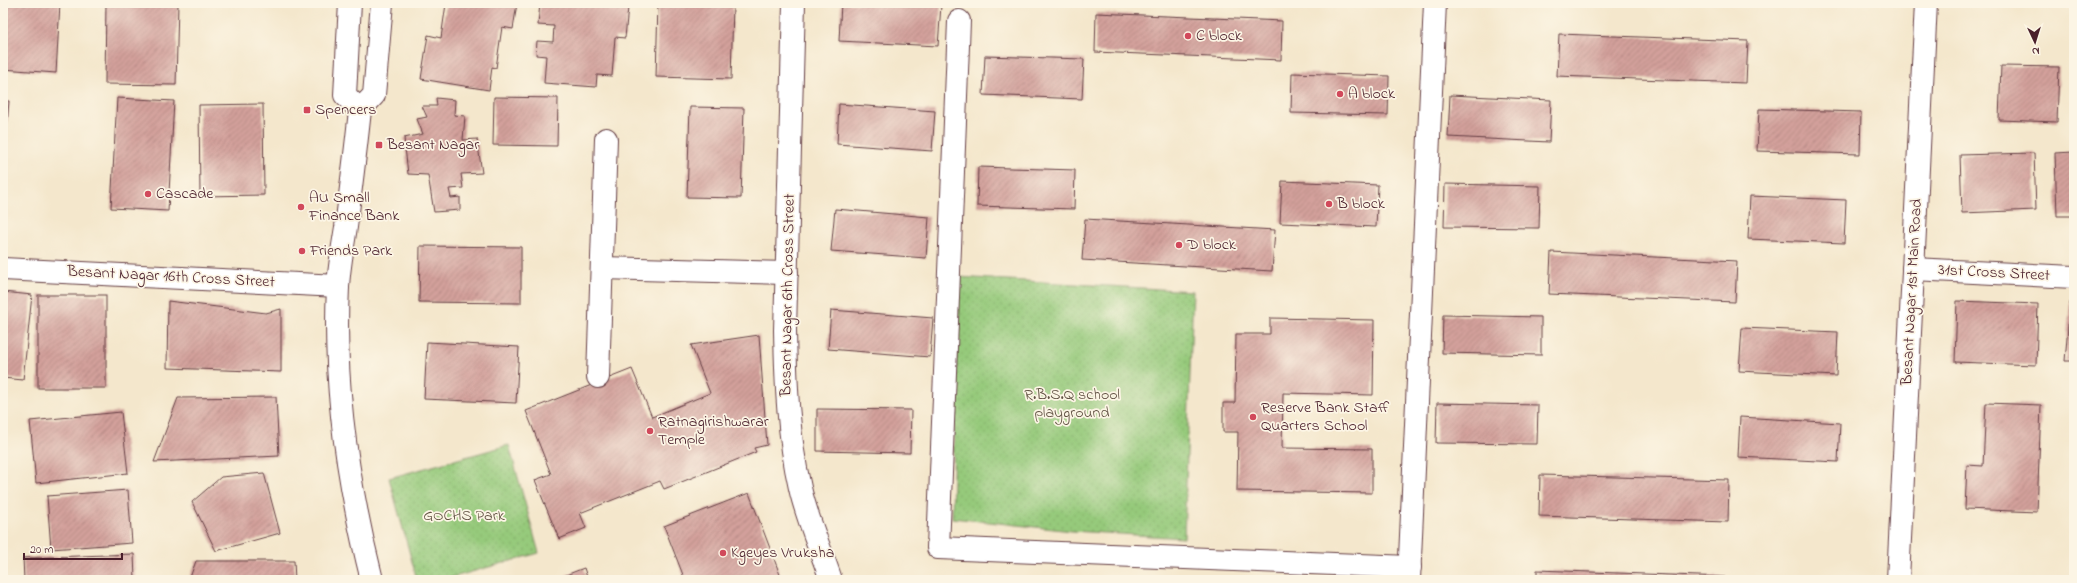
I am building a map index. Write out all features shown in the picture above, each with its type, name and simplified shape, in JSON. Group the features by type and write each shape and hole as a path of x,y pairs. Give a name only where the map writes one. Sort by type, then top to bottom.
{"street":[{"path":"350,3 345,95 360,110"},
{"path":"372,580 358,526 341,399 337,345 338,286 360,110 374,96 382,3"},
{"name":"Besant Nagar 6th Cross Street","path":"794,3 787,273 786,381 789,429 800,489 831,580"},
{"path":"960,22 938,548 1410,573 1435,3"},
{"name":"Besant Nagar 1st Main Road","path":"1898,580 1926,3"},
{"path":"598,377 606,139"},
{"path":"602,268 787,273"},
{"name":"Besant Nagar 16th Cross Street","path":"3,269 338,286"},
{"name":"31st Cross Street","path":"1913,269 2074,277"}],"green space":[{"name":"R.B.S.Q school playground","path":"958,277 1193,291 1184,538 1072,531 952,518"},
{"name":"GOCHS Park","path":"509,445 539,553 443,580 417,580 389,478"}],"building":[{"path":"3,3 60,3 56,73 3,69"},
{"path":"106,3 178,3 176,85 105,84"},
{"path":"455,3 517,3 513,29 502,27 496,68 492,67 489,90 421,79 428,35 441,38 446,4 455,5"},
{"path":"540,3 610,3 610,5 628,7 625,38 615,37 612,76 597,75 596,87 544,83 546,56 536,55 537,41 553,42 554,26 538,25"},
{"path":"658,3 733,5 731,79 656,77"},
{"path":"841,3 941,5 938,46 839,41"},
{"name":"C block","path":"1096,13 1282,21 1281,60 1095,52"},
{"path":"1559,34 1748,41 1746,83 1557,76"},
{"path":"985,56 1084,59 1082,99 983,95"},
{"path":"2001,66 2059,67 2057,122 1999,120"},
{"name":"A block","path":"1292,73 1389,76 1388,115 1291,113"},
{"path":"1450,95 1551,100 1549,142 1448,137"},
{"path":"494,97 558,98 557,146 493,145"},
{"path":"117,98 174,101 168,211 111,208"},
{"path":"436,98 455,100 454,115 465,116 463,140 477,139 482,173 461,174 463,188 449,189 451,198 460,197 460,210 434,212 428,175 408,174 404,138 423,134 417,119 427,117 422,106 437,106"},
{"path":"3,101 9,101 4,162 3,162"},
{"path":"263,104 264,195 200,196 199,105"},
{"path":"839,104 935,111 932,151 837,144"},
{"path":"690,107 744,108 741,198 687,197"},
{"path":"1759,109 1861,112 1860,154 1757,151"},
{"path":"2074,152 2074,216 2057,216 2055,153"},
{"path":"2034,153 2036,210 1962,213 1960,155"},
{"path":"978,167 1075,170 1074,209 977,206"},
{"name":"B block","path":"1282,181 1378,185 1376,227 1280,223"},
{"path":"1445,184 1540,186 1539,228 1444,227"},
{"path":"1750,196 1846,200 1844,243 1748,239"},
{"path":"835,209 929,217 926,258 831,251"},
{"name":"D block","path":"1085,219 1275,230 1272,271 1082,260"},
{"path":"420,246 521,247 521,303 419,302"},
{"path":"1551,252 1737,261 1735,302 1549,294"},
{"path":"3,292 32,295 23,380 3,378"},
{"path":"38,295 106,295 106,388 38,388"},
{"path":"168,301 266,313 281,309 281,372 167,368"},
{"path":"1957,301 2038,304 2036,365 1955,362"},
{"path":"2070,302 2074,302 2074,361 2065,361"},
{"path":"831,310 933,318 930,357 828,349"},
{"path":"1443,315 1541,317 1541,355 1442,353"},
{"name":"Reserve Bank Staff Quarters School","path":"1270,318 1374,320 1373,395 1283,393 1282,448 1372,449 1372,493 1237,491 1238,432 1223,432 1223,403 1235,403 1236,334 1270,334"},
{"path":"1742,328 1838,332 1836,376 1739,371"},
{"name":"Ratnagirishwarar Temple","path":"759,335 767,445 754,448 756,452 664,489 660,481 580,513 586,528 559,539 535,480 551,474 526,411 632,369 652,417 710,393 691,345"},
{"path":"427,342 519,347 516,403 424,399"},
{"path":"276,397 279,456 154,462 178,398"},
{"path":"1437,403 1538,405 1537,444 1436,443"},
{"path":"1986,403 2041,405 2037,512 1965,509 1967,465 1983,466"},
{"path":"817,409 911,410 910,453 817,451"},
{"path":"121,412 128,473 36,483 30,421"},
{"path":"1740,417 1840,423 1838,462 1738,457"},
{"path":"264,473 280,533 216,551 192,502 221,477"},
{"path":"1540,475 1729,480 1728,522 1539,516"},
{"path":"128,490 132,543 51,549 47,496"},
{"name":"Kgeyes Vruksha","path":"749,493 782,580 685,580 664,526"},
{"path":"134,554 135,580 24,580 23,558"},
{"path":"196,561 294,561 295,580 189,580"},
{"path":"584,568 588,580 567,580 566,575"},
{"path":"1537,570 1725,577 1725,580 1537,580"}],"place":[{"name":"C block","path":"1188,36"},
{"name":"A block","path":"1340,94"},
{"name":"Spencers","path":"307,110"},
{"name":"Besant Nagar","path":"379,145"},
{"name":"Cascade","path":"148,194"},
{"name":"B block","path":"1329,204"},
{"name":"AU Small Finance Bank","path":"301,207"},
{"name":"D block","path":"1179,245"},
{"name":"Friends Park","path":"302,251"},
{"name":"Reserve Bank Staff Quarters School","path":"1253,417"},
{"name":"Ratnagirishwarar Temple","path":"650,431"},
{"name":"Kgeyes Vruksha","path":"723,553"}]}
